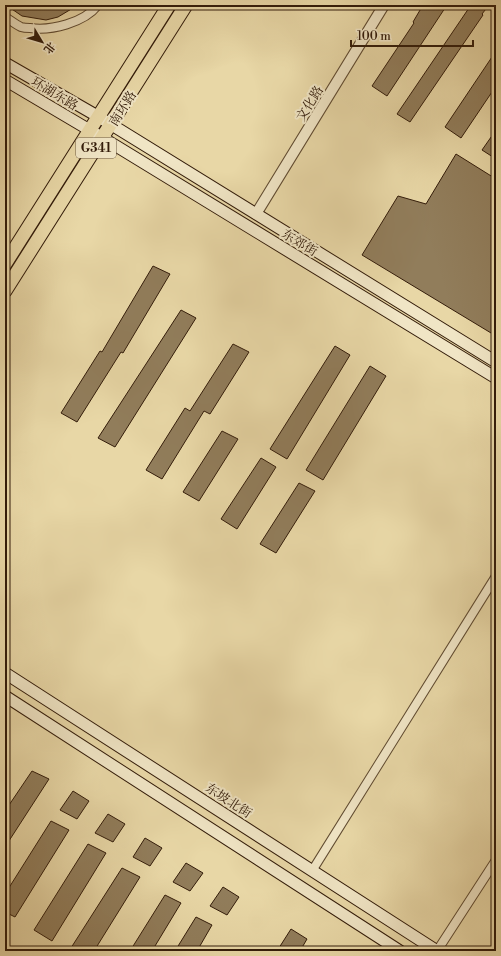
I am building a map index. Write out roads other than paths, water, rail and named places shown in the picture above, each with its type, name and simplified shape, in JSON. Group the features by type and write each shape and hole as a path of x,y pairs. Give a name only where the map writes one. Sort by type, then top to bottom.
{"highway":[{"name":"南环路","path":"5,264 169,5"},
{"name":"南环路","path":"5,291 186,5"}],"main road":[{"name":"环湖东路","path":"5,63 99,117"},
{"name":"环湖东路","path":"5,80 90,130"},
{"name":"东郊街","path":"99,117 496,362"},
{"name":"东郊街","path":"90,130 496,378"},
{"name":"东坡北街","path":"5,673 437,951"},
{"path":"5,696 400,951"}],"street":[{"path":"5,17 22,27 38,29 54,28 71,23 88,14 98,5"},
{"name":"文化路","path":"256,214 384,5"},
{"path":"312,871 496,576"},
{"path":"437,951 496,860"}]}
